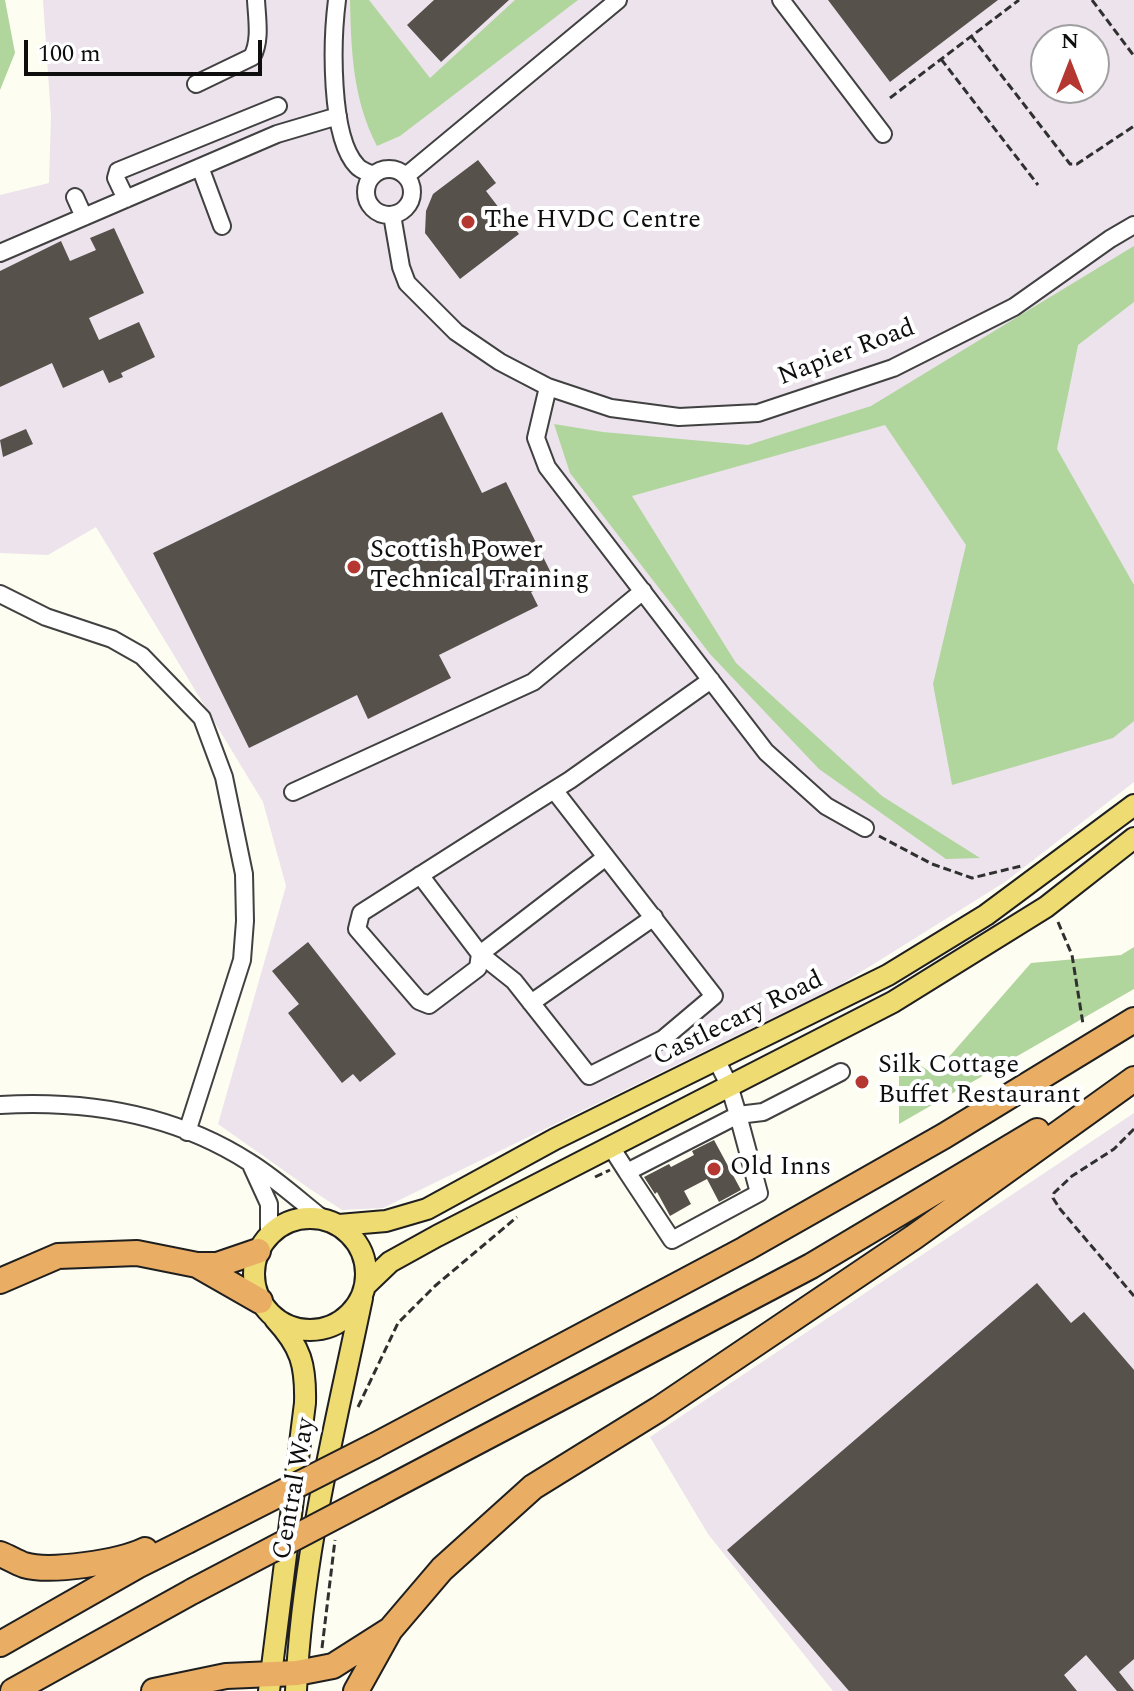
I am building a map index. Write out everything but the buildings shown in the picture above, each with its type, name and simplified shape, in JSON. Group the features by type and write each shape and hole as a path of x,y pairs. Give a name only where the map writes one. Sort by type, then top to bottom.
{"highway":[{"path":"0,1644 188,1535 536,1361 745,1249 944,1136 1134,1020"},
{"path":"13,1691 193,1591 811,1266 1134,1071"},
{"path":"356,1691 390,1630 442,1569 533,1487 659,1409 901,1246 1134,1079"},
{"path":"0,1281 58,1256 137,1253 197,1265 217,1265 263,1244"},
{"path":"197,1265 267,1310"},
{"path":"0,1554 26,1566 87,1566 134,1555 188,1535"},
{"path":"154,1691 226,1676 296,1682 333,1666 390,1630"}],"main road":[{"name":"Castlecary Road","path":"331,1222 395,1219 427,1209 555,1139 888,975 986,915 1134,805"},
{"name":"Castlecary Road","path":"364,1292 390,1262 410,1250 893,1002 1046,907 1134,838"},
{"path":"307,1218 331,1222 354,1238 363,1254 367,1273 364,1292 342,1321 310,1331 292,1328 267,1310 254,1284 254,1267 263,1244 291,1221 307,1218"},
{"name":"Central Way","path":"296,1682 307,1569 331,1433 364,1292"},
{"name":"Central Way","path":"267,1310 291,1336 305,1364 306,1379 270,1682"}],"street":[{"path":"196,84 252,57 258,38 256,0"},
{"path":"337,0 333,72 338,116 343,138 356,166 373,175"},
{"path":"406,176 618,0"},
{"path":"781,0 883,134"},
{"path":"126,199 116,178 118,171 278,106"},
{"path":"0,253 277,134 338,116"},
{"path":"200,167 222,226"},
{"path":"386,169 406,176 412,189 410,203 405,209 392,215 378,213 368,202 366,188 373,175 386,169"},
{"path":"75,197 84,217"},
{"name":"Napier Road","path":"392,215 401,267 407,283 456,332 500,362 548,387 611,408 679,417 758,413 893,368 1014,307 1134,225"},
{"path":"548,387 536,438 547,467 766,752 826,806 865,828"},
{"path":"293,792 533,682 643,591"},
{"path":"0,594 46,617 112,639 142,656 202,718 224,777 244,874 242,960 187,1132"},
{"path":"606,857 480,954 478,968 429,1005 419,1001 357,929 361,913 554,790 711,680"},
{"path":"420,875 480,954 514,981 589,1076 663,1039 714,996 554,790"},
{"path":"531,1003 654,917"},
{"path":"611,1147 672,1240 759,1193 729,1085 717,1061"},
{"path":"624,1169 738,1115 763,1112 841,1072"},
{"path":"0,1105 65,1104 116,1109 187,1132 250,1162 331,1222"},
{"path":"250,1162 269,1204 263,1244"}],"path":[{"path":"890,98 1019,0"},
{"path":"1092,0 1134,56"},
{"path":"971,36 1070,164 1077,164 1134,126"},
{"path":"941,59 1038,185"},
{"path":"865,828 932,864 972,878 1032,862"},
{"path":"1046,907 1063,929 1072,955 1083,1024"},
{"path":"1134,1129 1114,1149 1072,1176 1054,1193 1053,1198 1134,1296"},
{"path":"584,1182 624,1169"},
{"path":"354,1415 398,1323 435,1286 526,1212"},
{"path":"322,1648 336,1534"}],"shaded area":[{"path":"43,0 1134,0 1134,782 1005,882 840,985 383,1208 342,1210 218,1124 286,886 263,802 96,527 48,555 0,553 0,195 49,183 51,117"},
{"path":"1134,1113 1134,1691 833,1691 708,1534 650,1437"}],"green space":[{"path":"0,0 5,0 15,53 0,90"},
{"path":"350,0 369,0 430,78 515,0 578,0 400,136 377,146 358,93"},
{"path":"1134,246 1134,302 1078,345 1057,449 1134,585 1134,721 1113,738 952,785 933,684 966,545 885,425 632,496 736,663 882,796 980,858 946,859 819,769 710,654 570,473 554,424 603,432 748,445 871,406"},
{"path":"1134,947 1134,989 899,1124 899,1052 934,1074 1031,963 1121,955"}],"place":[{"name":"The HVDC Centre","path":"468,222"},
{"name":"Scottish Power Technical Training","path":"354,567"},
{"name":"Silk Cottage Buffet Restaurant","path":"862,1082"},
{"name":"Old Inns","path":"714,1169"}]}
